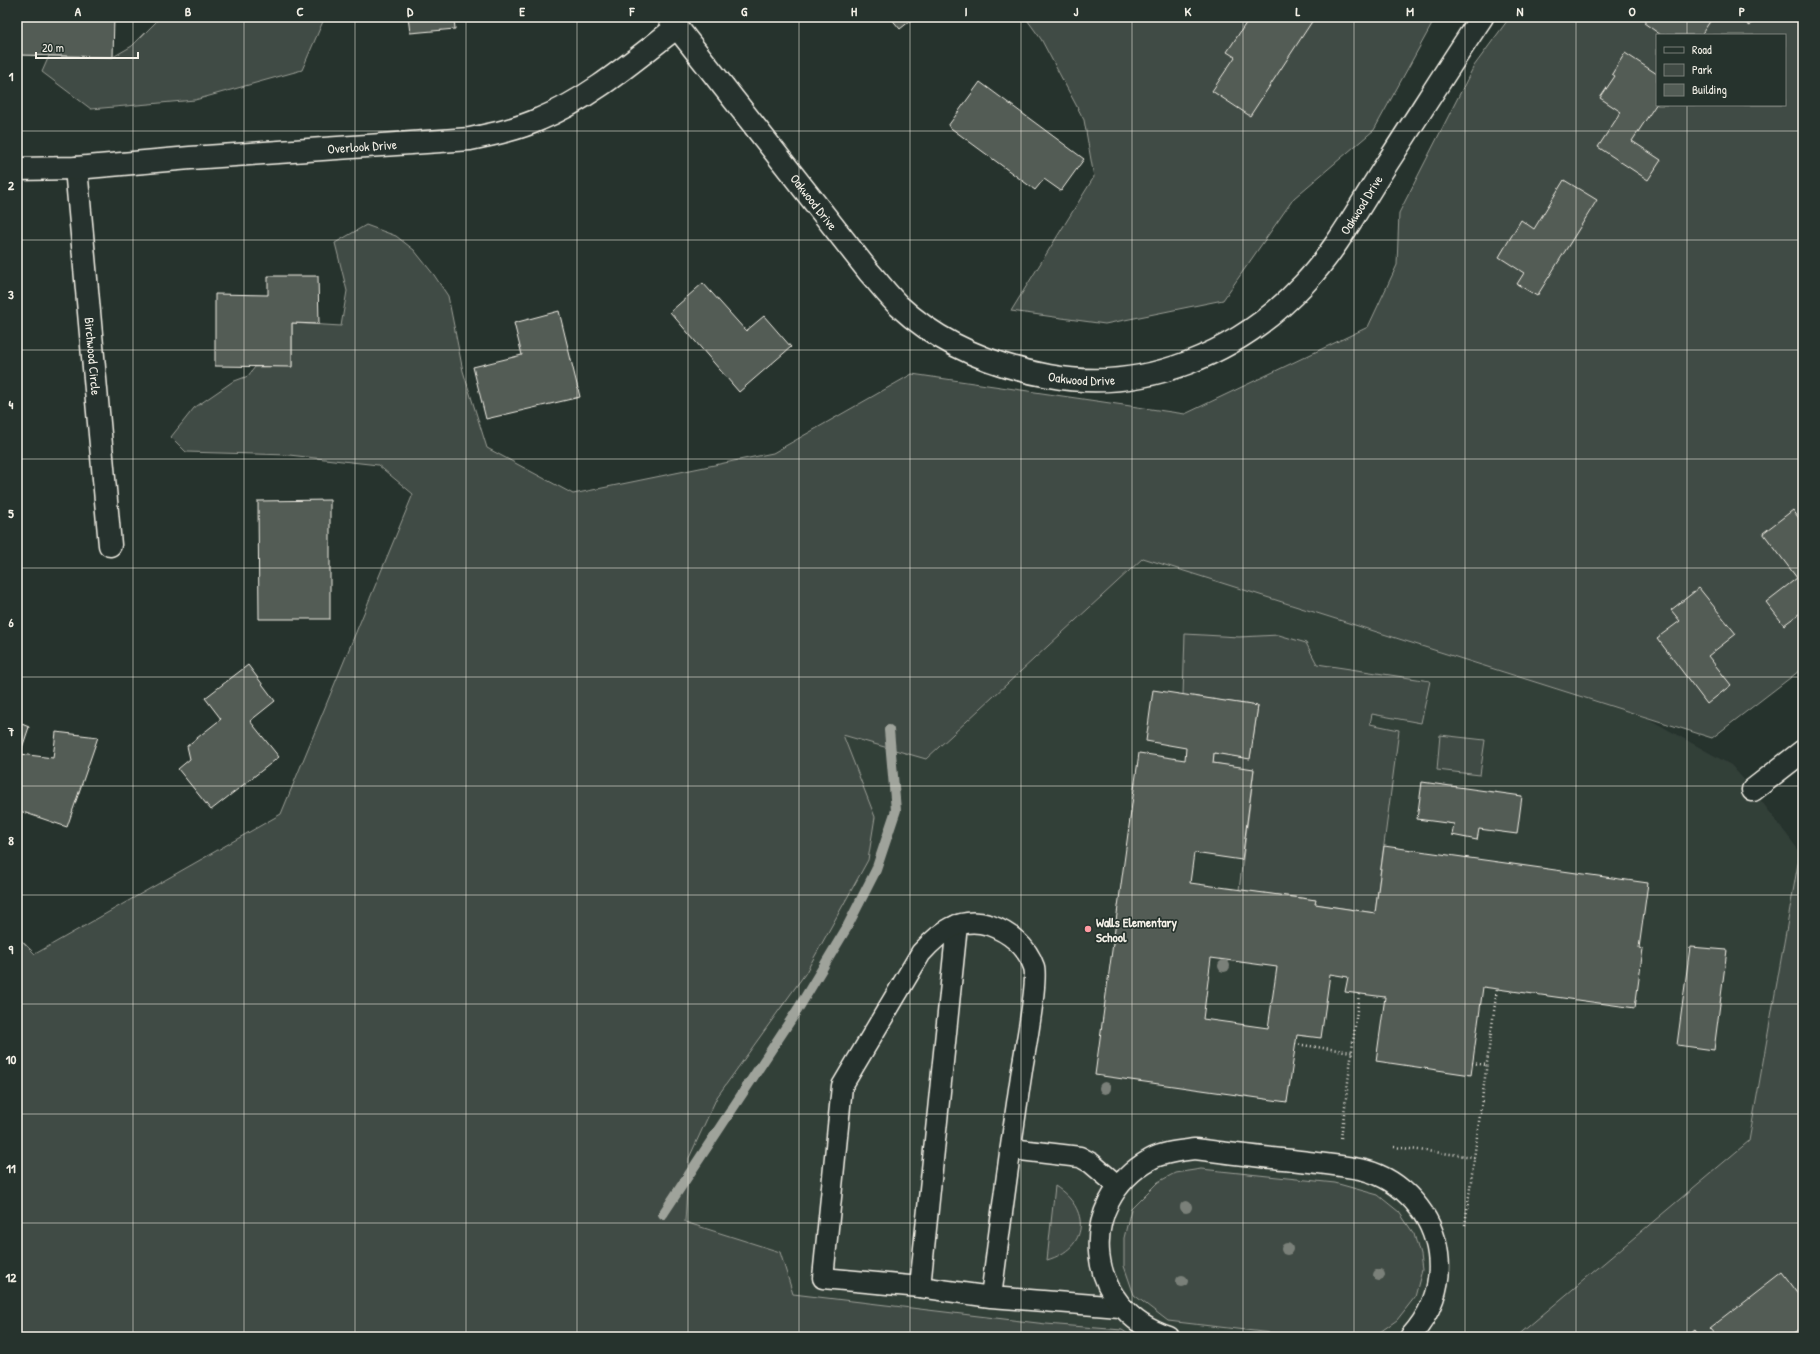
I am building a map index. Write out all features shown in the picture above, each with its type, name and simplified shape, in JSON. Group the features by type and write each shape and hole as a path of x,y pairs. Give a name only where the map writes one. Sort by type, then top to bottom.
{"street":[{"name":"Oakwood Drive","path":"673,22 869,272 899,306 938,336 980,358 1018,371 1058,378 1106,380 1147,375 1190,363 1250,331 1275,312 1306,282 1338,240 1482,17"},
{"name":"Overlook Drive","path":"17,170 76,168 190,158 380,146 470,139 485,136 540,119 576,102 673,22"},
{"name":"Birchwood Circle","path":"76,168 110,545"},
{"path":"1753,790 1803,751"}],"lane":[{"path":"991,1297 1029,1027 1034,968 1022,946 1010,934 976,921 956,925 936,937 921,953 842,1086 823,1278 920,1287 991,1297 1120,1307"},
{"path":"920,1287 956,925"},
{"path":"1011,1149 1080,1156 1091,1163 1118,1186"},
{"path":"1169,1337 1154,1332 1136,1321 1120,1307 1109,1289 1101,1269 1098,1248 1100,1227 1104,1213 1118,1186 1133,1170 1152,1158 1173,1152 1195,1149 1336,1165 1365,1171 1385,1178 1402,1190 1418,1205 1429,1224 1436,1244 1439,1265 1437,1286 1432,1305 1426,1316 1410,1337"}],"path":[{"path":"1465,1225 1497,989"},
{"path":"1341,1138 1359,994"},
{"path":"1295,1044 1352,1052"},
{"path":"1472,1063 1486,1065"},
{"path":"1394,1147 1474,1157"}],"shaded area":[{"name":"Walls Elementary School","path":"1143,558 1647,718 1731,765 1753,790 1800,852 1749,1141 1520,1337 747,1337 780,1252 685,1222 690,1134 600,663 926,759"}],"green space":[{"path":"157,17 322,17 324,19 302,70 195,100 91,109 42,72 49,56 113,57 132,46 156,22"},
{"path":"1025,17 1436,17 1374,130 1294,198 1223,300 1105,324 1011,311 1094,177 1084,120 1041,39"},
{"path":"1510,17 1803,17 1803,668 1712,738 1143,558 926,759 843,735 875,817 868,860 805,974 717,1097 689,1158 685,1222 780,1252 793,1294 1046,1324 1122,1330 1133,1337 17,1337 17,936 35,954 281,814 413,494 378,465 289,455 186,452 171,437 194,408 232,382 248,376 255,367 292,366 292,323 341,326 347,291 335,243 366,225 396,236 414,250 434,275 448,296 463,371 487,448 573,494 773,453 912,374 1185,414 1368,327 1397,265 1399,213 1474,66"},
{"path":"1185,634 1239,637 1279,635 1306,643 1317,664 1430,681 1421,723 1372,714 1370,724 1399,730 1375,913 1315,904 1315,900 1239,890 1254,770 1213,763 1214,753 1250,758 1258,706 1183,695"},
{"path":"1440,735 1485,740 1480,775 1437,770"},
{"path":"1800,852 1803,852 1803,1299 1752,1337 1516,1337 1749,1141"},
{"path":"1201,1169 1335,1183 1378,1195 1399,1212 1414,1234 1420,1255 1422,1270 1415,1297 1397,1320 1373,1337 1305,1337 1168,1321 1134,1295 1124,1266 1124,1238 1131,1209 1158,1182 1175,1173"},
{"path":"1055,1186 1067,1195 1075,1206 1079,1216 1080,1227 1077,1237 1071,1247 1061,1254 1047,1260"}],"building":[{"path":"17,17 114,17 113,57 17,55"},
{"path":"408,17 454,17 455,29 410,33"},
{"path":"890,17 915,17 900,29"},
{"path":"1250,17 1315,17 1250,116 1212,91 1235,57 1227,52"},
{"path":"1648,17 1713,17 1702,34 1660,34 1644,23"},
{"path":"1737,17 1756,17 1750,26"},
{"path":"1625,53 1656,73 1656,105 1632,141 1661,160 1648,180 1598,147 1621,112 1600,98 1615,76 1612,74"},
{"path":"980,82 1084,159 1061,191 1044,179 1035,190 948,126"},
{"path":"1564,180 1597,200 1537,296 1517,284 1524,273 1499,257 1521,220 1534,229"},
{"path":"268,276 318,276 319,324 292,323 292,367 215,366 215,294 268,295"},
{"path":"703,283 746,331 764,316 791,347 739,392 670,312"},
{"path":"559,311 580,397 486,419 473,367 522,355 514,323"},
{"path":"330,500 330,619 259,619 258,501"},
{"path":"1793,510 1803,524 1803,611 1784,625 1766,602 1797,578 1763,533"},
{"path":"1699,588 1736,634 1708,656 1731,685 1707,704 1657,638 1680,621 1671,610"},
{"path":"248,665 275,701 250,721 279,757 211,810 178,769 190,759 187,746 221,719 205,698"},
{"name":"Walls Elementary School","path":"1153,690 1258,706 1250,759 1214,753 1213,763 1254,769 1242,860 1194,853 1190,883 1316,900 1315,904 1375,913 1384,846 1648,883 1639,948 1643,949 1635,1008 1483,987 1471,1075 1376,1061 1385,997 1345,992 1348,977 1330,974 1321,1038 1297,1035 1287,1102 1095,1075 1139,753 1185,760 1186,748 1146,741","holes":["1211,958 1277,967 1268,1028 1203,1019"]},
{"path":"17,722 29,727 20,754 53,758 56,732 98,737 67,827 17,810"},
{"path":"1422,782 1522,796 1517,834 1479,829 1477,840 1452,835 1454,824 1417,819"},
{"path":"1690,947 1727,950 1714,1050 1677,1045"},
{"path":"1781,1273 1803,1302 1803,1327 1790,1337 1716,1337 1709,1329"},
{"path":"1695,1331 1699,1337 1687,1337"}],"waterway":[{"path":"663,1214 798,1009 846,929 876,870 896,810 889,730"}],"place":[{"name":"Walls Elementary School","path":"1088,929"}]}
